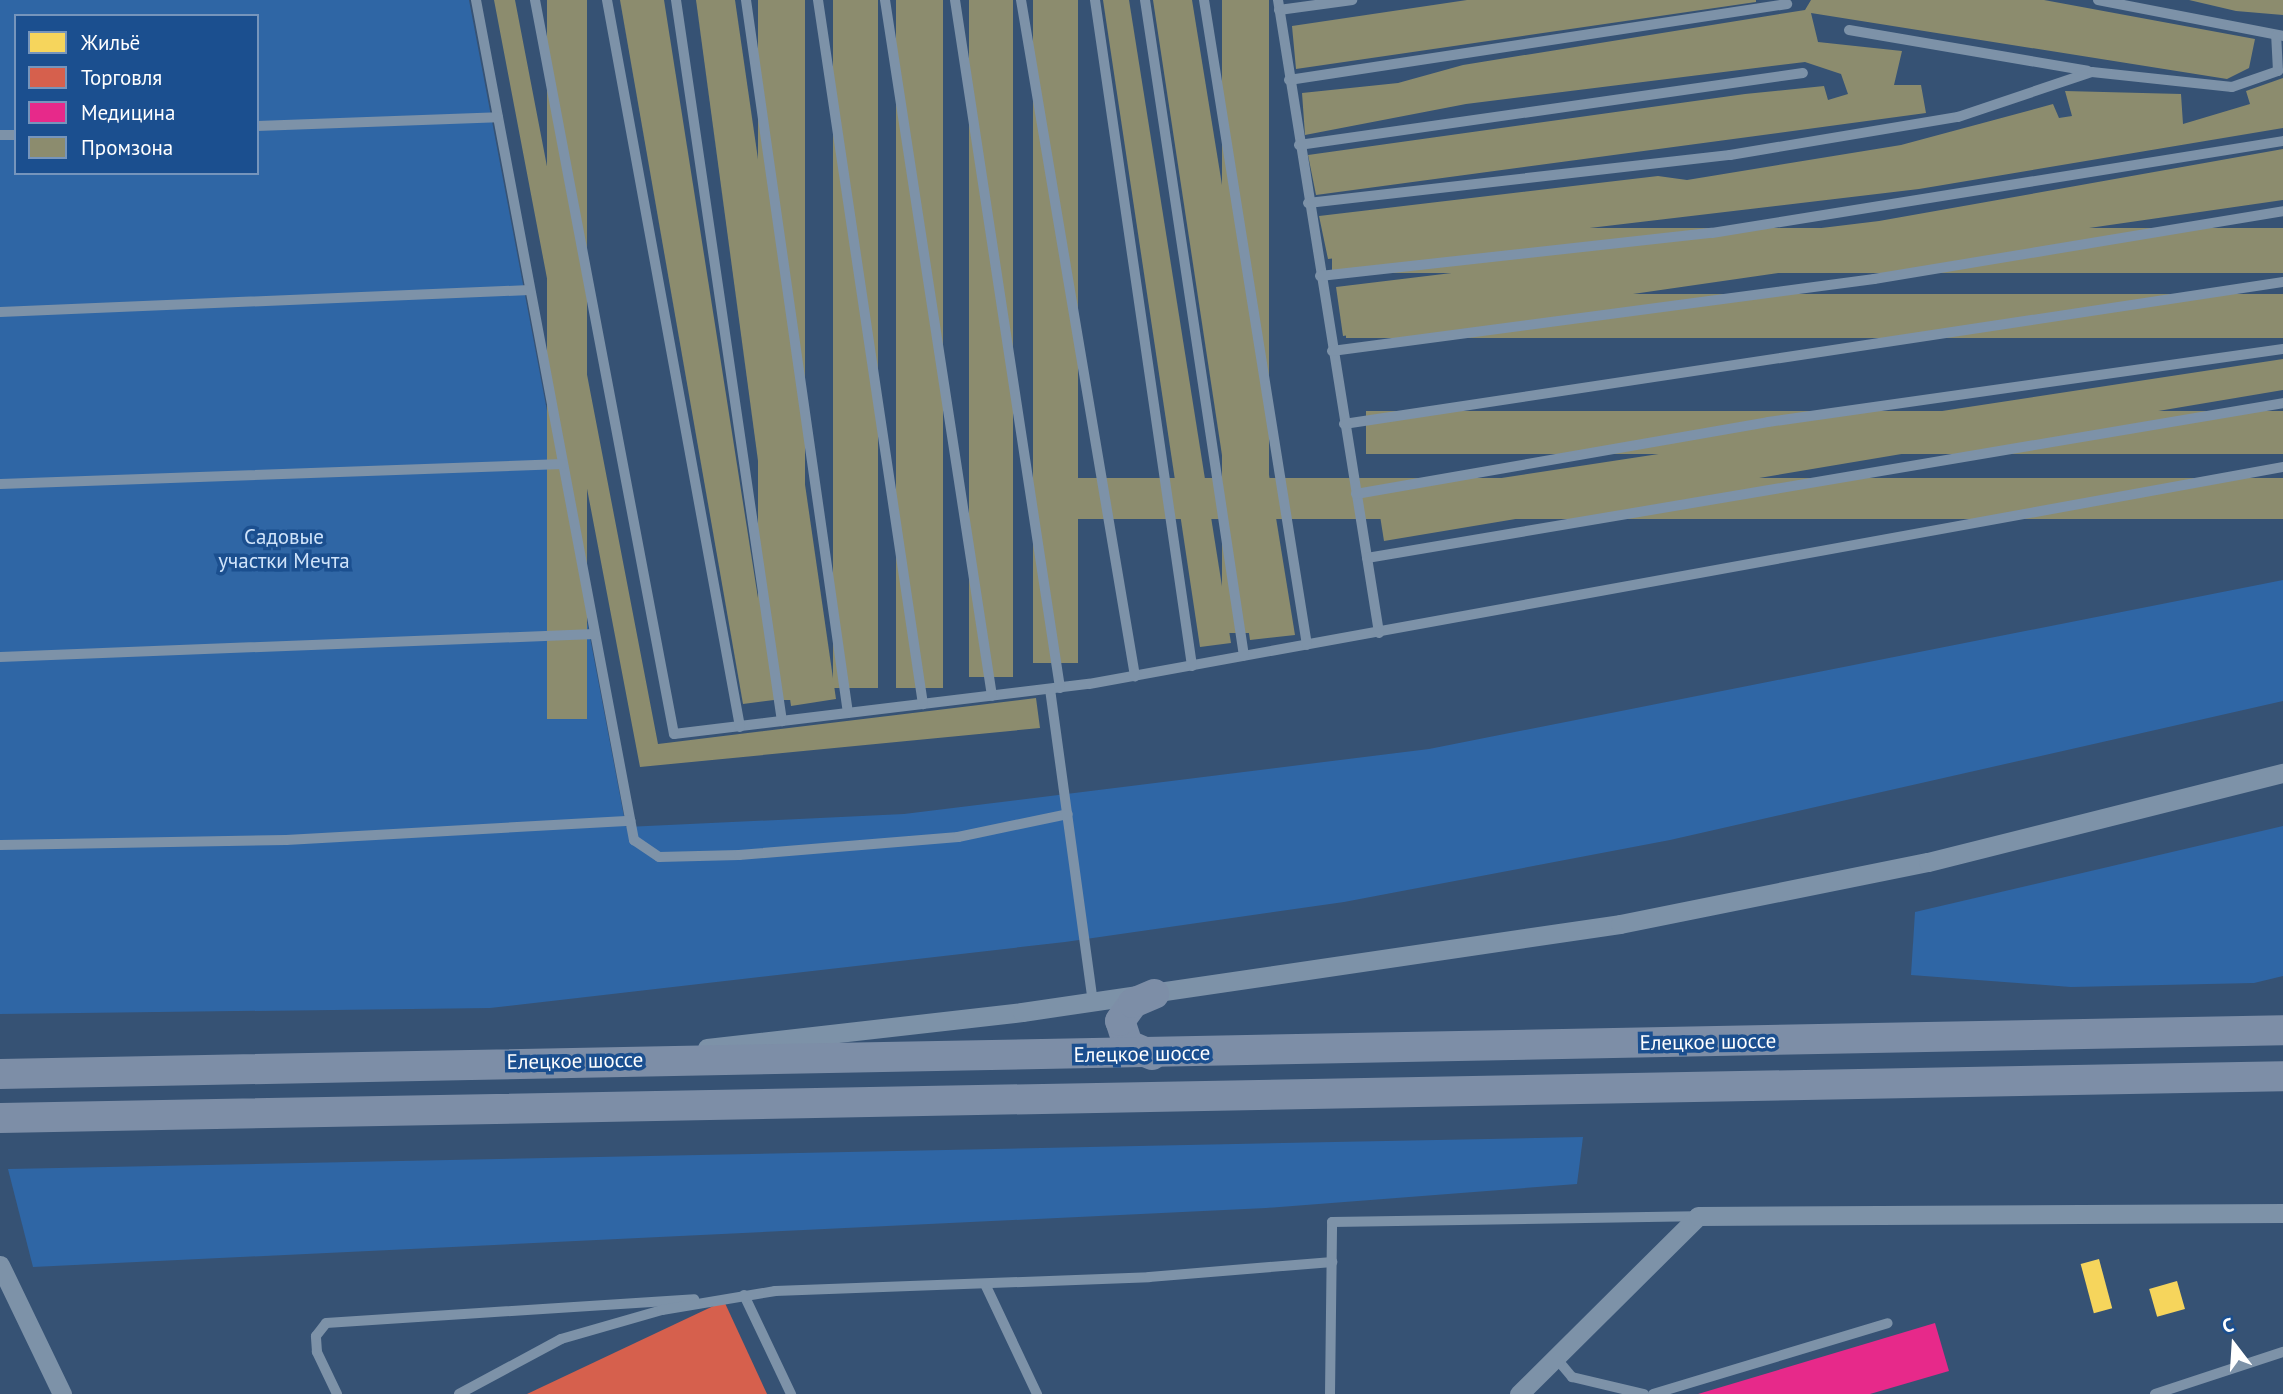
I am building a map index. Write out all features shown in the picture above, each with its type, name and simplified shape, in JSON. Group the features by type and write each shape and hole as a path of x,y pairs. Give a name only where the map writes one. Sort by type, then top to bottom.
{"main road":[{"path":"1152,1055 1128,1045 1120,1021 1132,1003 1154,995"},
{"name":"Елецкое шоссе","path":"0,1074 592,1061 1152,1055 2283,1030"},
{"name":"Елецкое шоссе","path":"0,1118 2283,1076"}],"street":[{"path":"592,1061 1154,995 1619,924 1928,862 2283,773"},
{"path":"1519,1394 1698,1216 2283,1213"},
{"path":"0,1265 62,1394"}],"lane":[{"path":"476,0 634,841 659,857 958,837 1068,814"},
{"path":"536,0 674,734 1135,676 2283,467"},
{"path":"607,0 740,727"},
{"path":"676,0 782,721"},
{"path":"746,0 848,713"},
{"path":"818,0 923,704"},
{"path":"885,0 992,696"},
{"path":"955,0 1055,688 1068,814 1093,1002"},
{"path":"1021,0 1135,676"},
{"path":"1095,0 1192,666"},
{"path":"1144,0 1244,656"},
{"path":"1203,0 1307,645"},
{"path":"1352,0 1278,5 1379,633"},
{"path":"1849,30 2092,72 2232,87 2278,71 2279,36 2098,0"},
{"path":"1289,80 1787,4"},
{"path":"1308,203 1730,155 1958,117 2092,72"},
{"path":"1299,145 1803,73"},
{"path":"259,126 498,117"},
{"path":"1320,276 1712,233 2283,141"},
{"path":"1332,351 1874,279 2283,211"},
{"path":"1345,424 2283,282"},
{"path":"0,312 530,290"},
{"path":"1356,494 1768,422 2283,349"},
{"path":"1367,558 2283,403"},
{"path":"0,484 563,464"},
{"path":"0,657 595,634"},
{"path":"0,845 286,840 631,821"},
{"path":"1331,1394 1330,1229 1342,1219 1698,1216"},
{"path":"337,1394 317,1352 316,1336 326,1323 747,1295 985,1284 1332,1262"},
{"path":"985,1284 1037,1394"},
{"path":"459,1394 561,1339 662,1310 747,1295"},
{"path":"747,1295 791,1394"},
{"path":"1653,1394 1888,1323"},
{"path":"2155,1394 2171,1392 2283,1352"},
{"path":"1556,1358 1572,1377 1644,1394"}],"green space":[{"name":"Садовые участки Мечта","path":"0,0 469,0 626,827 904,814 1429,749 2283,580 2283,701 1670,840 1344,902 1065,942 490,1008 0,1014"},
{"path":"2283,826 2283,976 2254,983 2071,987 1911,975 1915,912"},
{"path":"1583,1137 1577,1184 1266,1208 33,1267 8,1169"}],"building: Жильё":[{"path":"2099,1259 2112,1308 2094,1313 2081,1264"},
{"path":"2177,1281 2185,1309 2157,1317 2149,1289"}],"building: Торговля":[{"path":"724,1301 767,1394 527,1394"}],"building: Медицина":[{"path":"1935,1323 1949,1371 1870,1394 1698,1394"}],"building: Промзона":[{"path":"494,0 515,0 658,744 1036,698 1040,728 640,767"},
{"path":"547,0 587,0 587,719 547,719"},
{"path":"620,0 664,0 774,700 743,704"},
{"path":"696,0 735,0 836,699 791,706"},
{"path":"758,0 805,0 805,700 758,700"},
{"path":"833,0 878,0 878,688 833,688"},
{"path":"896,0 943,0 943,688 896,688"},
{"path":"969,0 1013,0 1013,677 969,677"},
{"path":"1033,0 1078,0 1078,663 1033,663"},
{"path":"1103,0 1129,0 1231,643 1200,647"},
{"path":"1153,0 1192,0 1295,635 1250,640"},
{"path":"1222,0 1269,0 1269,633 1222,633"},
{"path":"1467,0 1756,2 1296,69 1292,26"},
{"path":"1811,0 2044,0 2255,39 2249,68 2227,79 1811,13 1818,42 1902,51 1894,85 1921,85 1926,113 1316,195 1308,155 1745,94 1824,86 1828,100 1848,94 1841,74 1805,62 1466,104 1305,135 1302,93 1398,83 1463,65 1805,10"},
{"path":"2189,0 2283,0 2283,15 2236,11"},
{"path":"2283,78 2283,128 1919,189 1328,259 1319,216 1658,176 1687,180 1901,145 2053,104 2059,118 2072,116 2065,91 2181,94 2183,124 2250,104 2246,91"},
{"path":"2283,149 2283,200 1343,336 1336,287 1879,221"},
{"path":"1332,228 2283,228 2283,273 1332,273"},
{"path":"1346,294 2283,294 2283,338 1346,338"},
{"path":"2283,359 2283,390 1384,541 1377,497"},
{"path":"1366,411 2283,411 2283,454 1366,454"},
{"path":"1057,478 2283,478 2283,519 1057,519"}]}
